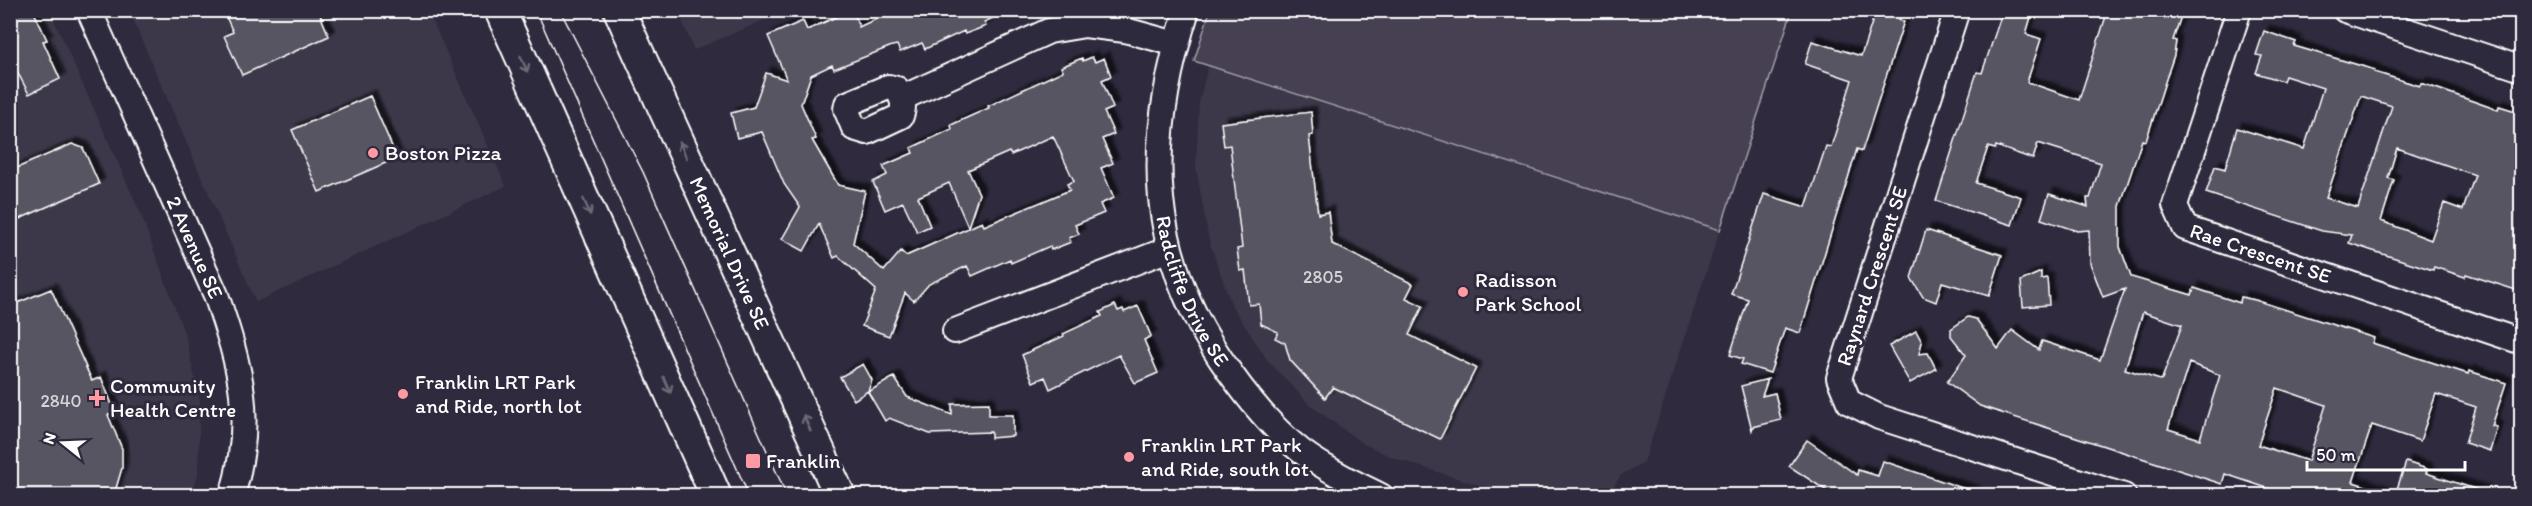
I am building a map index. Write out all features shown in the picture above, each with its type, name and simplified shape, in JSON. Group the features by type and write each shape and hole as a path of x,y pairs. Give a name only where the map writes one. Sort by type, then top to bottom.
{"main road":[{"path":"501,10 716,495"},
{"name":"Memorial Drive SE","path":"619,10 840,495"},
{"path":"636,10 648,50 648,75"}],"street":[{"name":"2 Avenue SE","path":"89,10 216,295 232,344 242,380 244,425 240,470 232,495"},
{"name":"Radcliffe Drive SE","path":"1187,10 1176,44 1161,116 1159,152 1159,184 1168,249 1186,296 1224,364 1259,410 1302,451 1381,495"},
{"name":"Raynard Crescent SE","path":"1957,10 1839,378 1850,402 1879,417 2124,495"},
{"name":"Rae Crescent SE","path":"2240,10 2175,206 2185,228 2522,342"},
{"path":"2345,10 2522,69"},
{"path":"902,98 1049,31 1085,25 1125,30 1176,44"},
{"path":"955,331 1168,249"}],"shaded area":[{"path":"1210,10 1792,11 1720,230 1194,61"},
{"path":"10,11 50,11 140,212 186,338 200,401 198,475 191,495 11,495"},
{"path":"129,11 428,11 506,186 256,302"},
{"path":"678,11 786,11 694,50"},
{"name":"Radisson Park School","path":"1208,66 1720,230 1644,462 1621,475 1614,486 1613,495 1510,495 1394,458 1362,443 1310,405 1268,361 1232,306 1209,241 1196,167 1199,102"}],"building":[{"path":"10,10 33,10 47,40 43,41 60,79 29,94 10,58"},
{"path":"223,10 318,10 329,36 242,75 224,36 233,32"},
{"path":"834,10 853,10 859,27 895,10 1010,10 984,22 986,26 965,34 964,31 925,49 922,43 900,52 897,45 892,46 834,69 832,65 811,75 801,104 816,139 812,140 838,185 865,191 853,243 884,271 901,251 906,256 982,222 984,226 1070,190 1067,184 1074,181 1053,136 1011,155 1009,152 968,170 979,194 968,227 949,183 918,197 930,226 917,232 903,202 885,210 873,182 887,175 883,166 913,153 911,148 952,129 951,125 989,108 988,106 1063,71 1061,67 1082,58 1083,61 1092,57 1095,62 1104,58 1111,76 1102,80 1113,108 1104,112 1114,134 1102,139 1113,163 1101,168 1114,198 1100,204 1104,213 1075,225 1079,234 1069,238 1071,242 1051,250 1050,246 1011,263 1010,259 972,276 967,266 929,284 914,301 905,293 889,336 862,326 876,290 838,256 834,258 819,224 804,251 782,239 800,207 784,184 762,132 737,138 731,113 754,107 766,73 787,80 768,36 803,21 807,30 836,17"},
{"path":"1876,10 1902,10 1899,20 1904,21 1862,151 1857,149 1800,333 1785,328 1770,373 1741,364 1743,359 1730,355 1748,299 1731,294 1764,194 1806,207 1826,146 1831,147 1852,80 1805,64 1812,41 1861,56"},
{"path":"2003,10 2033,10 2026,34 2041,39 2027,82 2079,100 2108,10 2183,10 2173,40 2176,41 2174,55 2146,141 2142,140 2120,206 2120,247 2131,277 2192,295 2194,288 2240,303 2241,297 2255,300 2374,338 2372,343 2468,374 2469,371 2506,383 2492,426 2497,427 2490,451 2465,443 2476,407 2436,394 2420,441 2372,425 2353,482 2384,492 2383,495 2288,495 2225,474 2222,484 1980,406 1947,382 1966,355 1951,336 1951,329 1968,317 1976,319 1998,349 2012,330 2039,350 2042,341 2100,360 2125,289 2103,297 2090,263 2089,230 2077,231 2041,219 2049,194 2088,207 2087,198 2090,198 2101,163 2038,143 2033,159 1996,146 1995,149 1988,147 1976,183 2021,197 2012,225 1936,201 1977,72 1982,73","holes":["2143,312 2182,325 2160,380 2125,369","2189,363 2220,375 2200,439 2168,429","2277,388 2326,405 2308,461 2258,445"]},
{"path":"2264,31 2296,42 2294,46 2375,70 2374,72 2420,86 2421,83 2498,110 2499,106 2522,113 2522,292 2466,274 2465,277 2434,267 2433,270 2349,243 2352,235 2322,231 2206,193 2215,166 2225,169 2237,128 2304,149 2323,88 2285,76 2283,81 2256,73 2262,56 2256,55","holes":["2361,96 2392,106 2358,208 2326,198","2397,148 2475,175 2463,210 2444,203 2431,240 2381,221 2394,180 2388,178"]},
{"path":"370,96 397,158 319,192 292,130"},
{"path":"1311,112 1313,135 1309,136 1318,214 1328,212 1332,244 1413,284 1406,298 1423,306 1409,335 1476,368 1440,439 1333,387 1325,398 1290,360 1285,343 1275,338 1278,332 1261,324 1259,304 1249,305 1245,270 1240,271 1237,249 1242,248 1230,145 1224,146 1221,123"},
{"path":"72,144 83,148 99,184 10,223 10,171"},
{"path":"1926,230 2002,255 1989,296 1942,282 1936,302 1923,297 1911,278"},
{"path":"2041,272 2041,279 2047,278 2049,305 2023,307 2021,281"},
{"path":"51,289 92,381 101,377 115,412 108,415 122,449 122,468 114,495 10,495 10,306"},
{"path":"1115,305 1118,311 1123,309 1124,312 1138,306 1151,336 1144,340 1158,373 1135,383 1119,355 1050,389 1045,377 1033,382 1022,355 1102,316 1100,312"},
{"path":"1916,331 1922,342 1919,354 1928,353 1936,369 1910,383 1889,346"},
{"path":"863,364 872,380 868,391 854,400 840,377"},
{"path":"894,377 907,397 952,415 952,404 989,403 989,415 1013,415 1013,436 991,438 991,432 930,434 889,418 885,421 868,392"},
{"path":"1768,379 1762,396 1775,393 1781,420 1753,427 1752,430 1741,386"},
{"path":"1807,440 1857,475 1858,470 1878,476 1883,461 1974,492 1974,495 1833,495 1789,466"},
{"path":"2406,462 2427,469 2426,473 2484,492 2484,495 2395,495"}],"tram line":[{"path":"536,10 749,496"},
{"path":"560,10 643,172 787,496"}],"place":[{"name":"Boston Pizza","path":"373,153"},
{"name":"Radisson Park School","path":"1463,292"},
{"name":"Franklin LRT Park and Ride, north lot","path":"403,394"},
{"name":"Community Health Centre","path":"97,398"},
{"name":"Franklin LRT Park and Ride, south lot","path":"1129,457"},
{"name":"Franklin","path":"753,461"}]}
